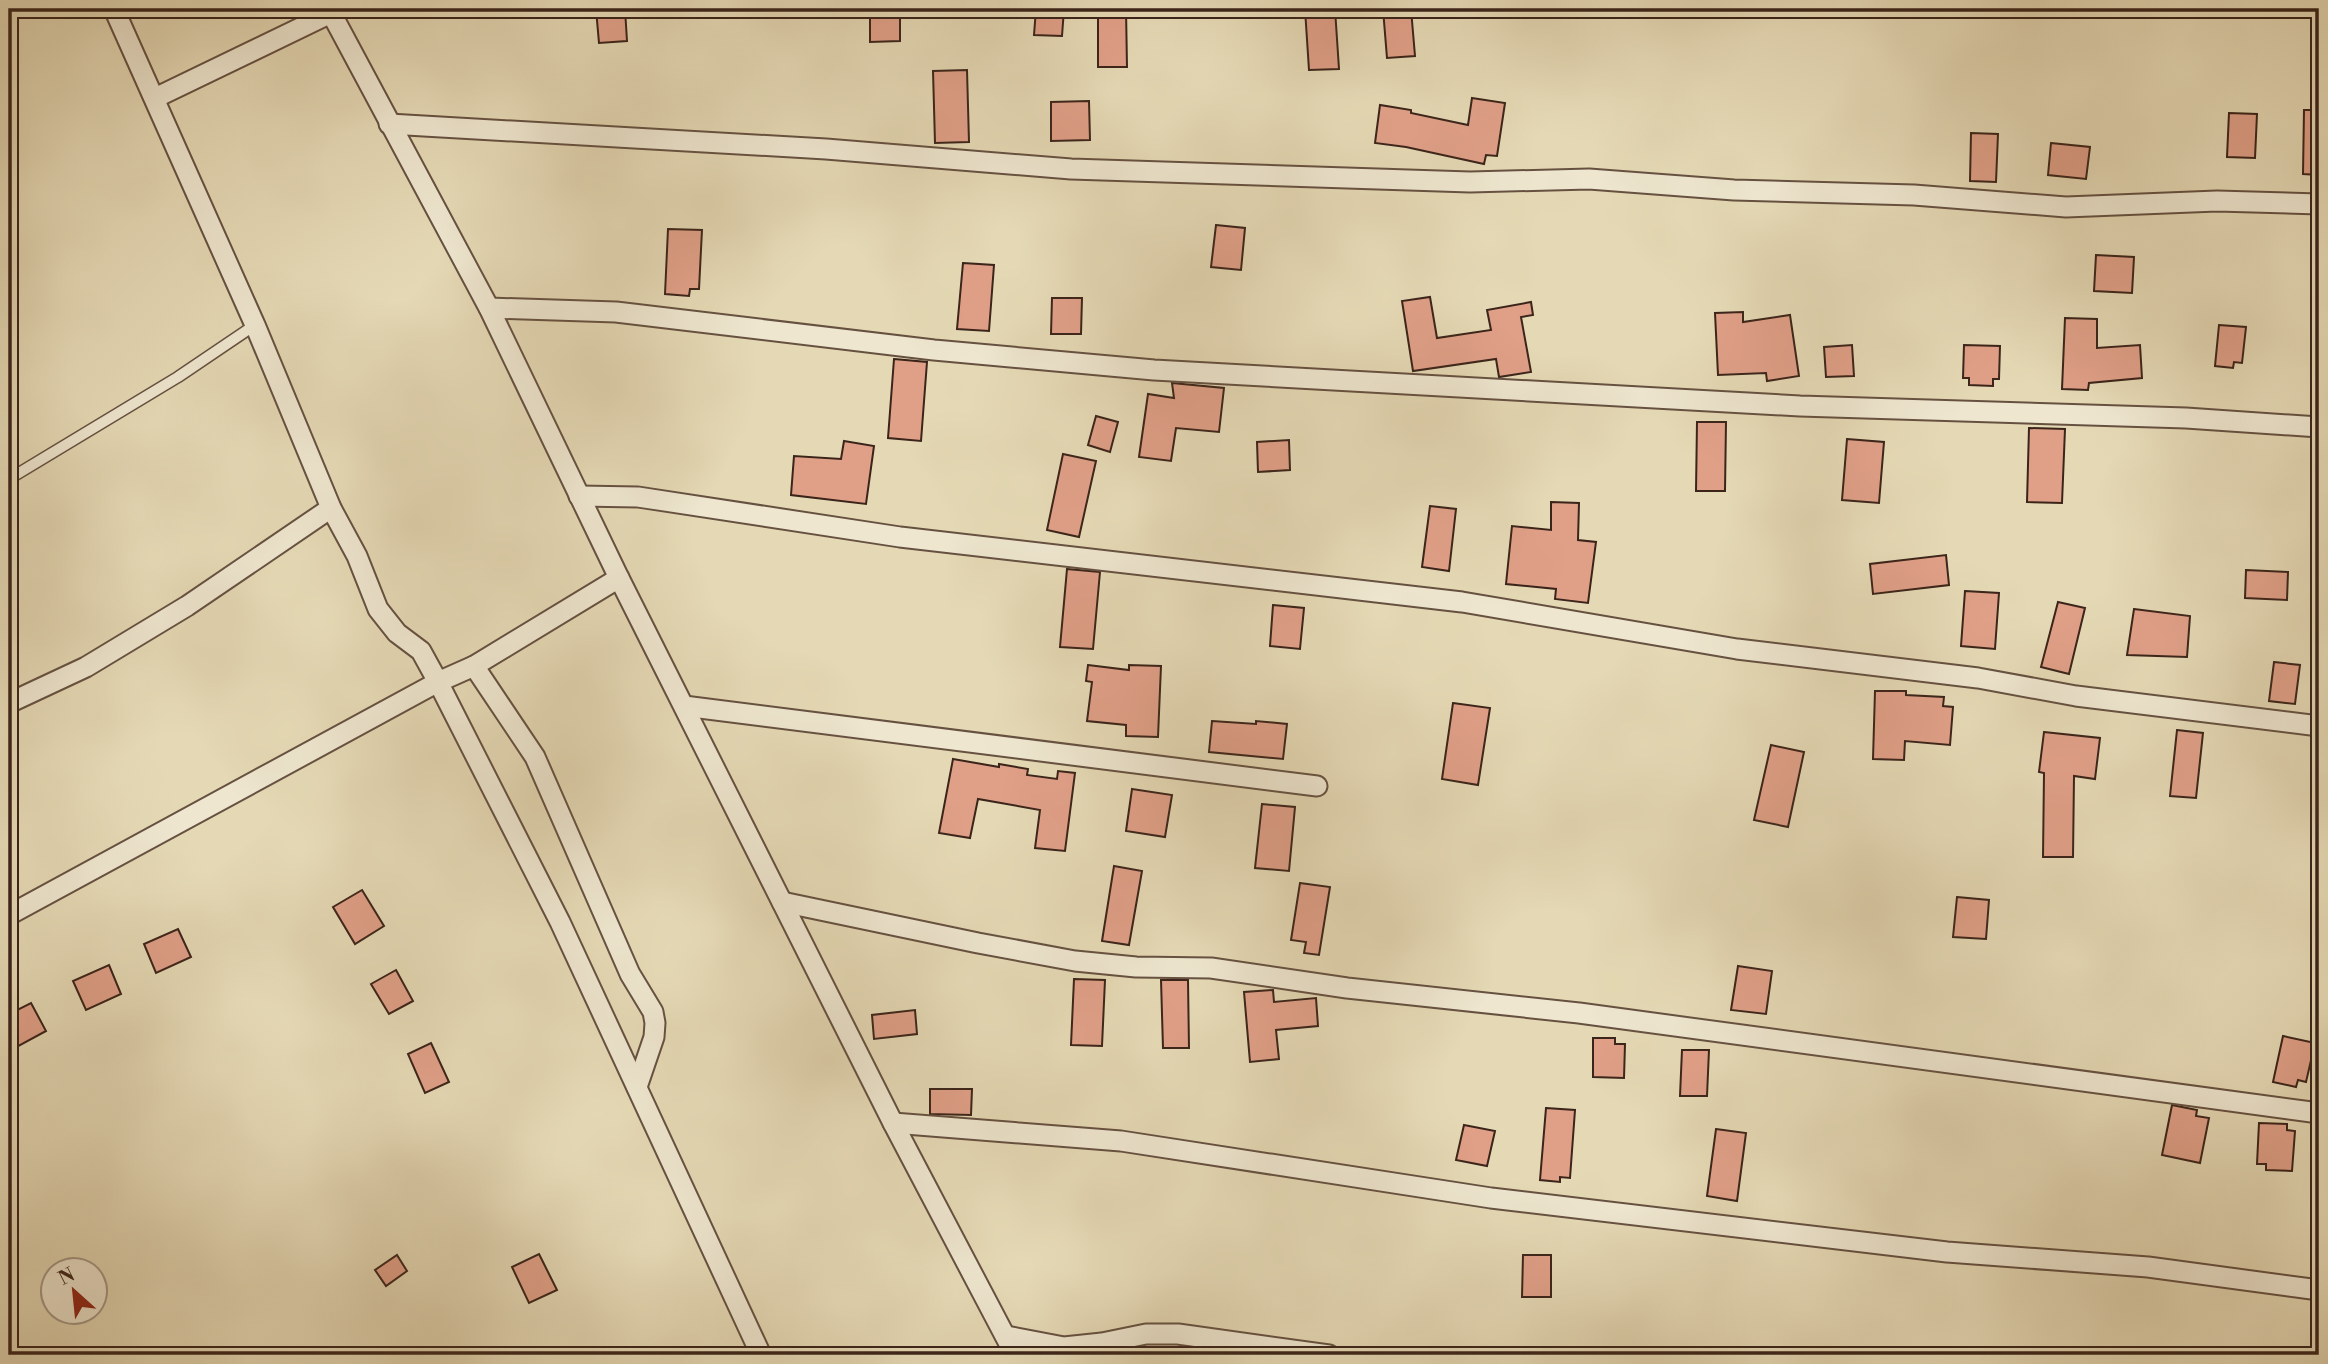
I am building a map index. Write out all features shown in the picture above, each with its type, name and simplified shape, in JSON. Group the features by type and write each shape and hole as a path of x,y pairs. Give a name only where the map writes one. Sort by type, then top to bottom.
{"street":[{"path":"114,9 255,325 331,508 357,556 378,609 397,633 421,651 438,681 560,922 761,1355"},
{"path":"155,98 330,11 489,308 619,578 893,1123 1014,1355"},
{"path":"389,124 826,149 1071,169 1470,182 1589,179 1734,190 1914,195 2066,206 2217,201 2319,204"},
{"path":"489,308 616,312 934,350 1154,370 1800,406 2186,418 2319,428"},
{"path":"579,496 638,497 900,537 1462,602 1737,649 1978,678 2076,696 2319,726"},
{"path":"9,703 86,667 120,647 187,606 331,508"},
{"path":"9,915 438,681 474,666 619,578"},
{"path":"474,666 535,757 630,974 653,1012 654,1037 636,1087"},
{"path":"684,706 1317,786"},
{"path":"782,901 1075,961 1136,967 1211,968 1347,988 1578,1013 2319,1113"},
{"path":"893,1123 1121,1141 1505,1199 1947,1252 2148,1267 2319,1290"},
{"path":"1006,1336 1063,1347 1146,1334 1178,1334 1329,1355"}],"lane":[{"path":"9,478 178,377 255,325"}],"building":[{"path":"596,9 625,9 627,41 599,43"},
{"path":"870,9 900,9 900,41 870,42"},
{"path":"1036,9 1064,9 1062,36 1034,35"},
{"path":"1098,9 1126,9 1127,67 1098,67"},
{"path":"1305,9 1335,9 1339,69 1309,70"},
{"path":"1383,9 1411,9 1415,56 1387,58"},
{"path":"967,70 969,142 935,143 933,71"},
{"path":"1472,98 1505,103 1497,156 1486,155 1484,164 1375,143 1380,105 1468,125"},
{"path":"1089,101 1090,140 1051,141 1051,102"},
{"path":"2304,110 2319,110 2319,175 2303,174"},
{"path":"2229,113 2257,114 2255,158 2227,157"},
{"path":"1971,133 1998,134 1996,182 1970,181"},
{"path":"2051,143 2090,147 2086,179 2048,175"},
{"path":"1216,225 1245,228 1241,270 1211,267"},
{"path":"668,229 702,230 699,289 690,289 689,296 665,294"},
{"path":"2096,255 2134,257 2132,293 2094,291"},
{"path":"963,263 994,265 989,331 957,329"},
{"path":"1430,297 1437,338 1491,330 1487,310 1531,302 1533,315 1521,317 1531,372 1499,377 1496,359 1413,371 1402,301"},
{"path":"1052,298 1082,298 1081,334 1051,334"},
{"path":"1743,312 1743,322 1790,315 1799,376 1767,381 1766,373 1718,375 1715,313"},
{"path":"2065,318 2097,319 2097,348 2140,345 2142,378 2089,383 2088,390 2062,389"},
{"path":"2219,325 2246,327 2242,363 2234,362 2233,368 2215,366"},
{"path":"1852,345 1854,376 1826,377 1824,347"},
{"path":"1964,345 2000,346 1999,379 1993,379 1993,386 1969,385 1969,378 1963,378"},
{"path":"894,359 927,362 921,441 888,438"},
{"path":"1172,383 1224,388 1219,432 1176,428 1171,461 1139,457 1148,394 1174,398"},
{"path":"1096,416 1118,422 1110,452 1088,445"},
{"path":"1697,422 1726,422 1725,491 1696,491"},
{"path":"2029,428 2065,429 2062,503 2027,502"},
{"path":"1847,439 1884,442 1879,503 1842,500"},
{"path":"1289,440 1290,470 1258,472 1257,442"},
{"path":"844,441 874,446 866,504 791,495 794,456 841,459"},
{"path":"1063,454 1096,461 1079,537 1047,530"},
{"path":"1551,502 1579,503 1578,540 1596,542 1588,603 1555,599 1556,589 1506,584 1512,526 1551,530"},
{"path":"1430,506 1456,509 1449,571 1422,567"},
{"path":"1946,555 1949,585 1873,594 1870,564"},
{"path":"1067,569 1100,572 1093,649 1060,647"},
{"path":"2246,570 2288,572 2287,600 2245,598"},
{"path":"1965,591 1999,593 1995,649 1961,646"},
{"path":"2058,602 2085,608 2069,674 2041,667"},
{"path":"1273,605 1304,608 1300,649 1270,646"},
{"path":"2134,609 2190,616 2187,657 2127,655"},
{"path":"2274,662 2300,665 2295,704 2269,701"},
{"path":"1088,665 1129,670 1129,665 1161,666 1158,737 1126,736 1126,725 1087,721 1092,682 1086,681"},
{"path":"1875,691 1906,691 1906,695 1944,697 1943,706 1953,707 1950,745 1905,741 1904,760 1873,759"},
{"path":"1453,703 1490,708 1478,785 1442,779"},
{"path":"1212,721 1287,724 1283,759 1209,752"},
{"path":"2177,730 2203,733 2196,798 2170,796"},
{"path":"2044,732 2100,738 2095,779 2074,776 2073,857 2043,857 2044,773 2039,772"},
{"path":"1771,745 1804,752 1788,827 1754,820"},
{"path":"953,759 1028,769 1027,775 1057,779 1058,771 1075,773 1065,851 1035,848 1040,810 978,799 970,838 939,833"},
{"path":"1132,789 1172,795 1165,837 1126,831"},
{"path":"1262,804 1295,807 1289,871 1255,868"},
{"path":"1114,866 1142,871 1129,945 1102,941"},
{"path":"1300,883 1330,887 1319,955 1304,953 1306,942 1291,940"},
{"path":"362,890 384,926 355,944 333,907"},
{"path":"1957,897 1989,900 1986,939 1953,937"},
{"path":"178,929 191,957 156,973 144,944"},
{"path":"109,965 121,994 86,1010 73,981"},
{"path":"1738,966 1772,971 1766,1014 1731,1010"},
{"path":"396,970 413,1001 389,1014 371,984"},
{"path":"1074,979 1105,980 1102,1046 1071,1045"},
{"path":"1161,980 1188,980 1189,1048 1163,1048"},
{"path":"1273,990 1274,1002 1316,998 1318,1026 1276,1030 1279,1059 1250,1062 1244,992"},
{"path":"31,1003 46,1031 13,1049 9,1041 9,1014"},
{"path":"915,1010 917,1034 874,1039 872,1015"},
{"path":"2283,1036 2315,1043 2306,1082 2298,1080 2296,1087 2273,1082"},
{"path":"1593,1038 1615,1038 1615,1044 1625,1044 1624,1078 1593,1077"},
{"path":"431,1043 449,1082 425,1093 408,1054"},
{"path":"1682,1050 1709,1050 1707,1096 1680,1096"},
{"path":"930,1089 972,1089 971,1115 930,1114"},
{"path":"2172,1105 2197,1110 2196,1116 2209,1118 2200,1163 2162,1155"},
{"path":"1546,1108 1575,1110 1570,1178 1560,1177 1560,1182 1540,1180"},
{"path":"2259,1123 2287,1124 2287,1130 2295,1131 2292,1171 2266,1170 2266,1164 2257,1164"},
{"path":"1464,1125 1495,1131 1487,1166 1456,1160"},
{"path":"1716,1129 1746,1133 1737,1201 1707,1196"},
{"path":"539,1254 557,1290 529,1303 512,1267"},
{"path":"397,1255 407,1271 386,1286 375,1270"},
{"path":"1523,1255 1551,1255 1551,1297 1522,1297"}]}
